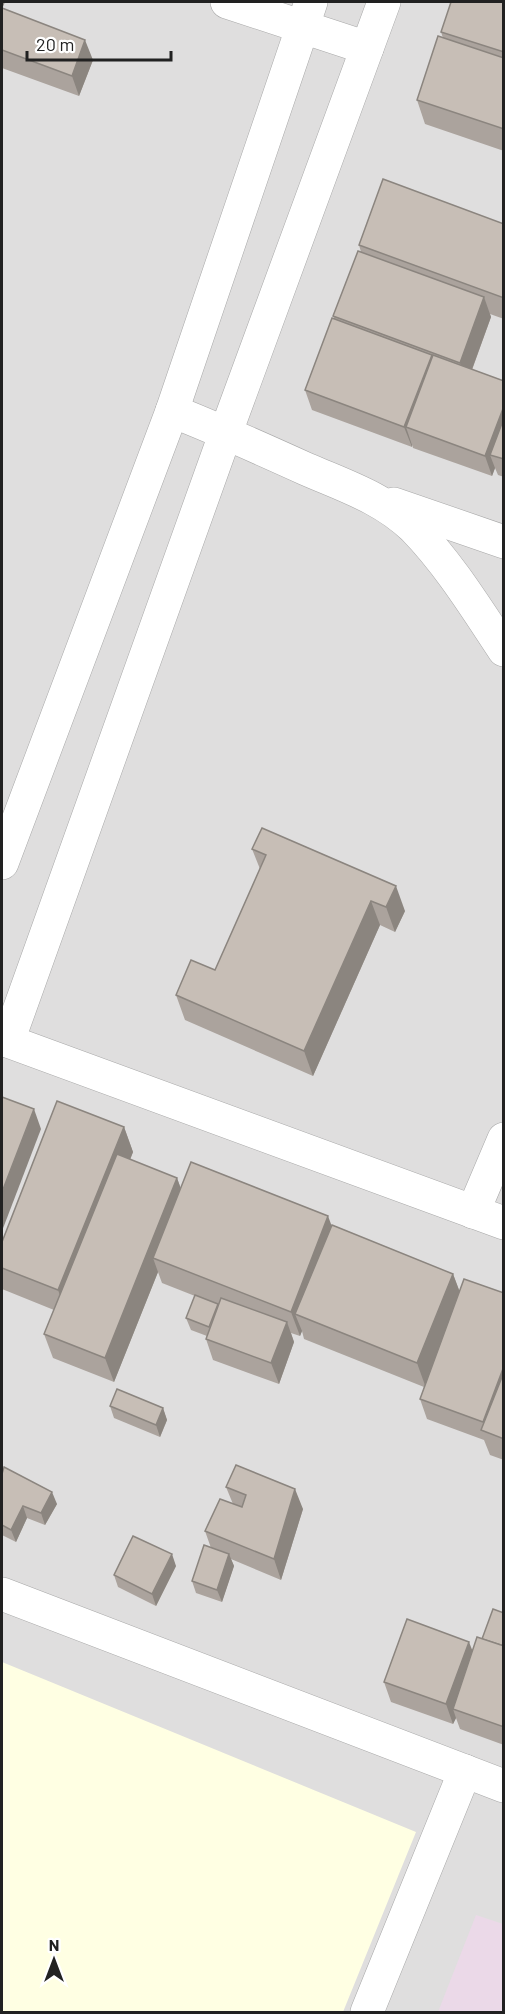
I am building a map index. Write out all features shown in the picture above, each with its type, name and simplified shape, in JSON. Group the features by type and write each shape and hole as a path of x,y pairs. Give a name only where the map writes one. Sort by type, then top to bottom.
{"street":[{"path":"227,2 307,14 367,48"},
{"path":"384,2 5,1040 504,1223"},
{"path":"2,863 172,411 307,14"},
{"path":"172,411 372,496 504,542"},
{"path":"372,496 413,528 460,584 504,650"},
{"path":"473,1212 504,1139"},
{"path":"2,1594 504,1786"},
{"path":"367,2013 465,1771"}],"shaded area":[{"path":"2,2 503,2 503,2012 2,2012"},
{"path":"2,1662 416,1832 343,2012 2,2012"},
{"path":"476,1915 503,1924 503,2012 438,2012"}],"building":[{"path":"451,2 504,2 504,52 441,32"},
{"path":"2,8 85,40 72,76 2,50"},
{"path":"438,36 504,58 504,129 417,100"},
{"path":"383,179 504,224 504,298 359,245"},
{"path":"358,251 484,297 460,363 333,316"},
{"path":"332,318 432,355 404,427 305,390"},
{"path":"433,355 504,381 504,406 485,456 406,427"},
{"path":"504,418 504,459 490,455"},
{"path":"262,828 396,886 386,907 371,901 304,1051 176,995 191,960 215,970 266,855 252,849"},
{"path":"2,1097 34,1109 2,1192"},
{"path":"57,1101 124,1127 58,1290 2,1268 2,1242"},
{"path":"117,1154 177,1178 105,1358 44,1334"},
{"path":"191,1162 328,1216 291,1312 153,1258"},
{"path":"332,1225 453,1274 417,1363 295,1314"},
{"path":"464,1279 504,1293 504,1366 483,1422 420,1399"},
{"path":"195,1295 218,1304 209,1327 186,1318"},
{"path":"221,1298 287,1322 271,1363 206,1339"},
{"path":"504,1372 504,1439 481,1430"},
{"path":"117,1389 163,1408 156,1425 110,1406"},
{"path":"236,1465 295,1489 274,1559 205,1531 220,1499 242,1507 246,1495 226,1487"},
{"path":"4,1467 52,1492 41,1513 23,1506 11,1530 2,1525"},
{"path":"133,1536 172,1554 152,1594 114,1575"},
{"path":"204,1545 229,1554 217,1590 192,1581"},
{"path":"493,1609 504,1613 504,1646 482,1639"},
{"path":"407,1619 469,1642 446,1704 384,1682"},
{"path":"477,1637 504,1646 504,1727 453,1709"}]}
